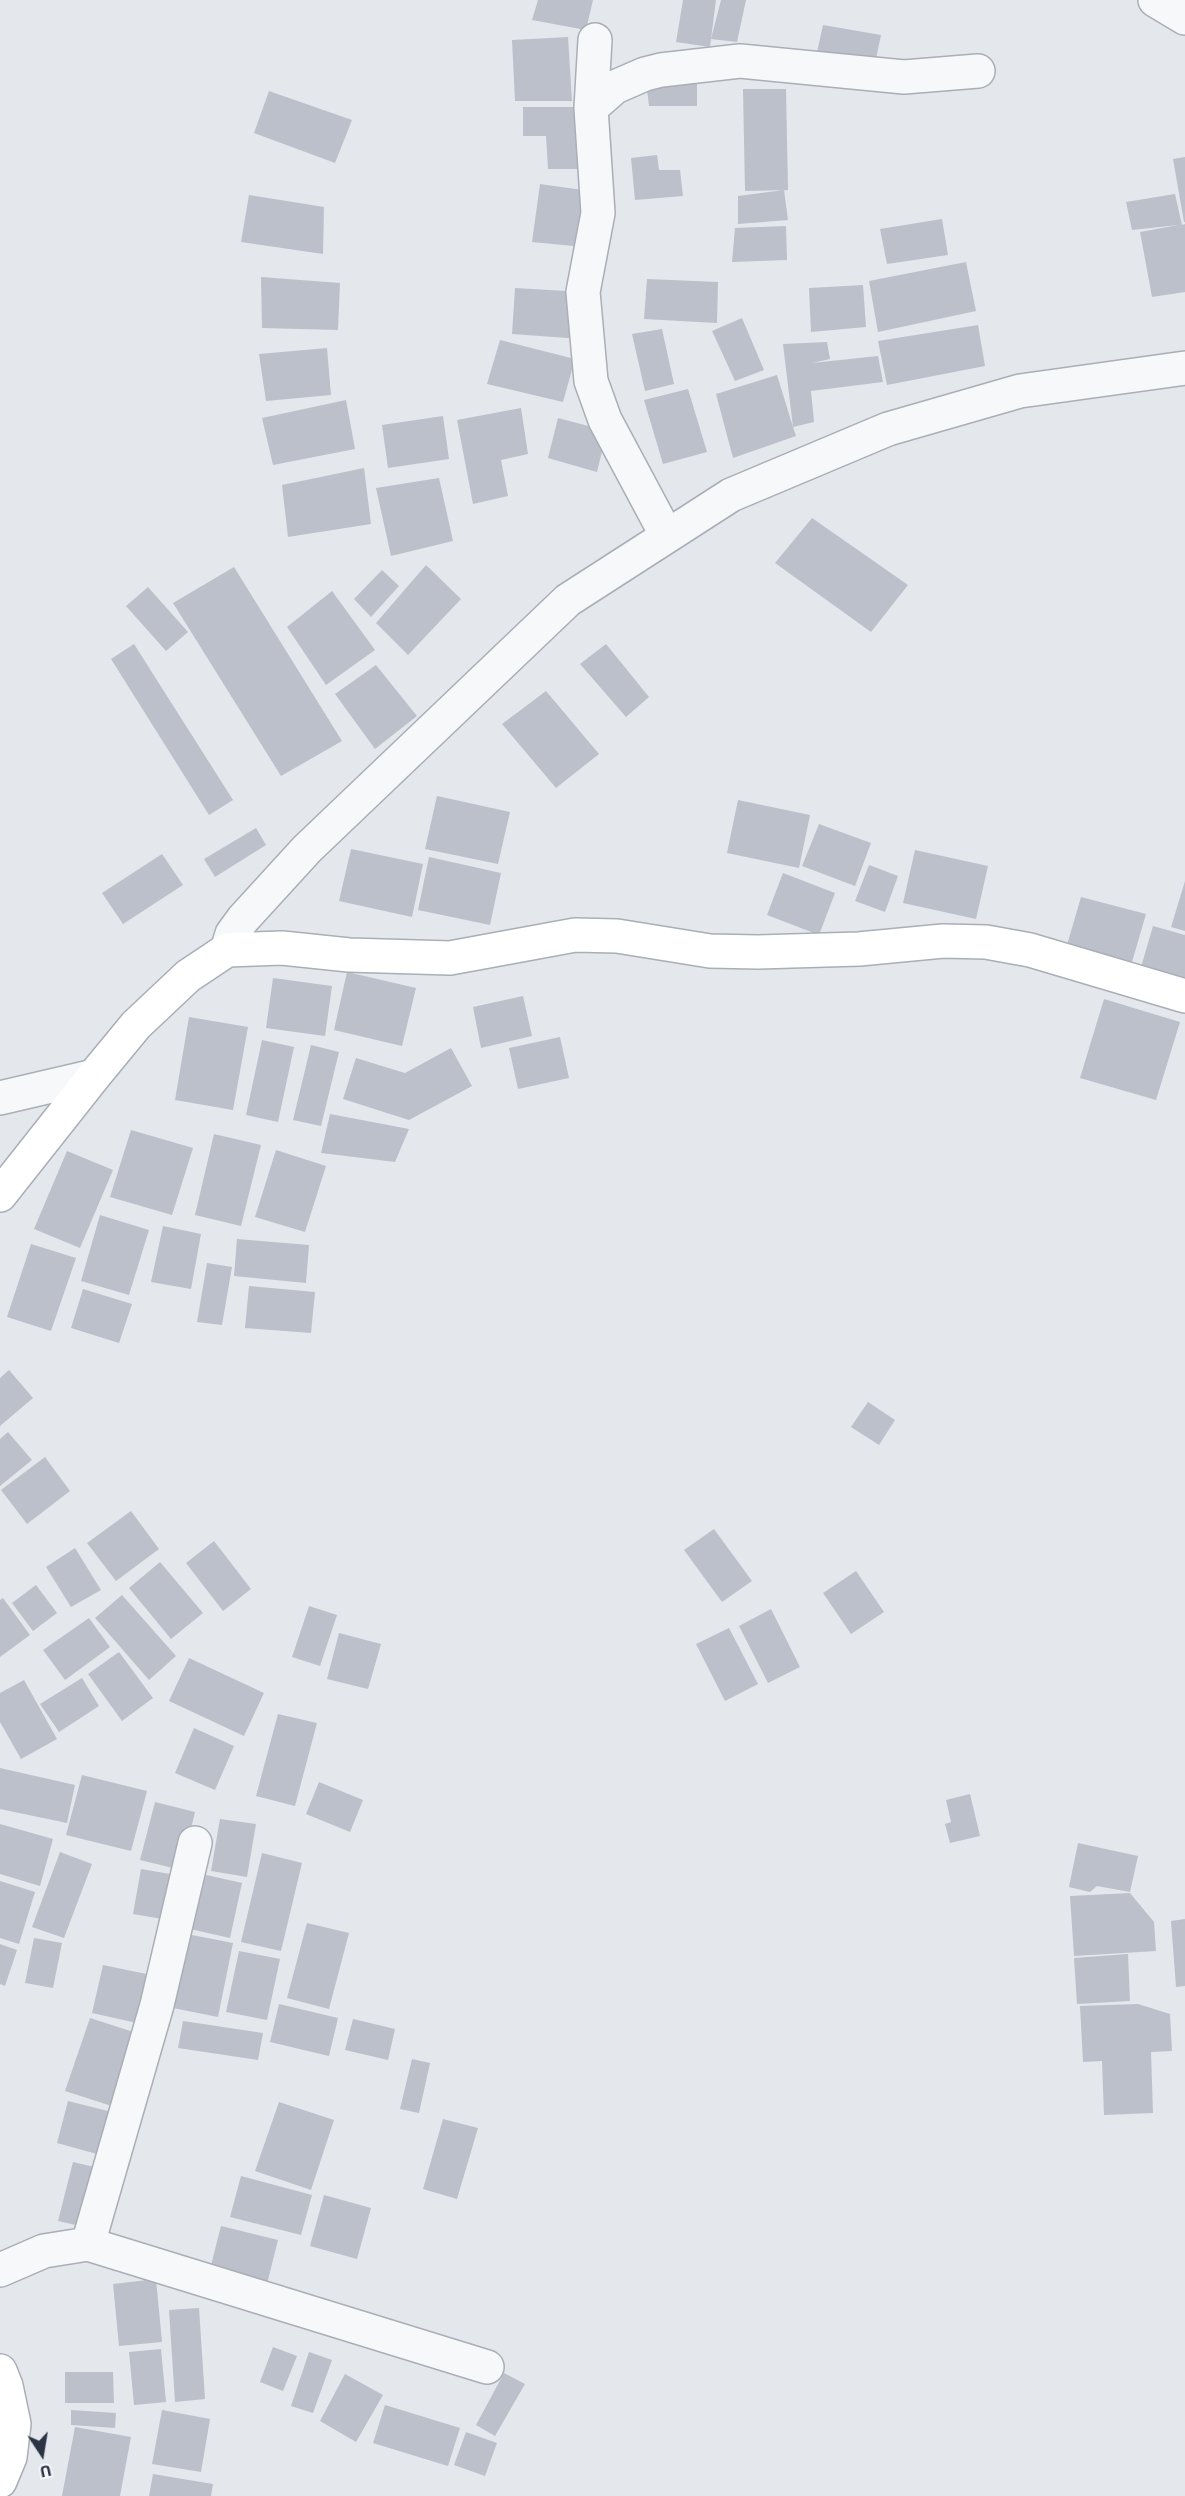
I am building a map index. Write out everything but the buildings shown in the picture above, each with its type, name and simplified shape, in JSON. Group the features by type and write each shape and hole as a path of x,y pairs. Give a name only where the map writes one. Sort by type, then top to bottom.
{"main road":[{"path":"0,1196 136,1025 188,976 227,950 282,948 349,955 450,958 575,935 617,936 710,951 748,952 859,949 943,941 986,942 1030,950 1185,996"},
{"path":"0,2371 6,2386 14,2424 10,2457 0,2481"}],"street":[{"path":"1155,0 1185,18"},
{"path":"595,40 591,108 598,213 583,292 591,381 609,428 667,537"},
{"path":"591,108 615,87 645,74 740,61 904,77 978,71"},
{"path":"227,950 232,934 243,919 307,849 559,608 731,495 888,429 1020,391 1185,368"},
{"path":"0,1098 94,1076"},
{"path":"88,2244 157,2006 195,1843"},
{"path":"0,2270 44,2251 88,2244 486,2367"}]}
